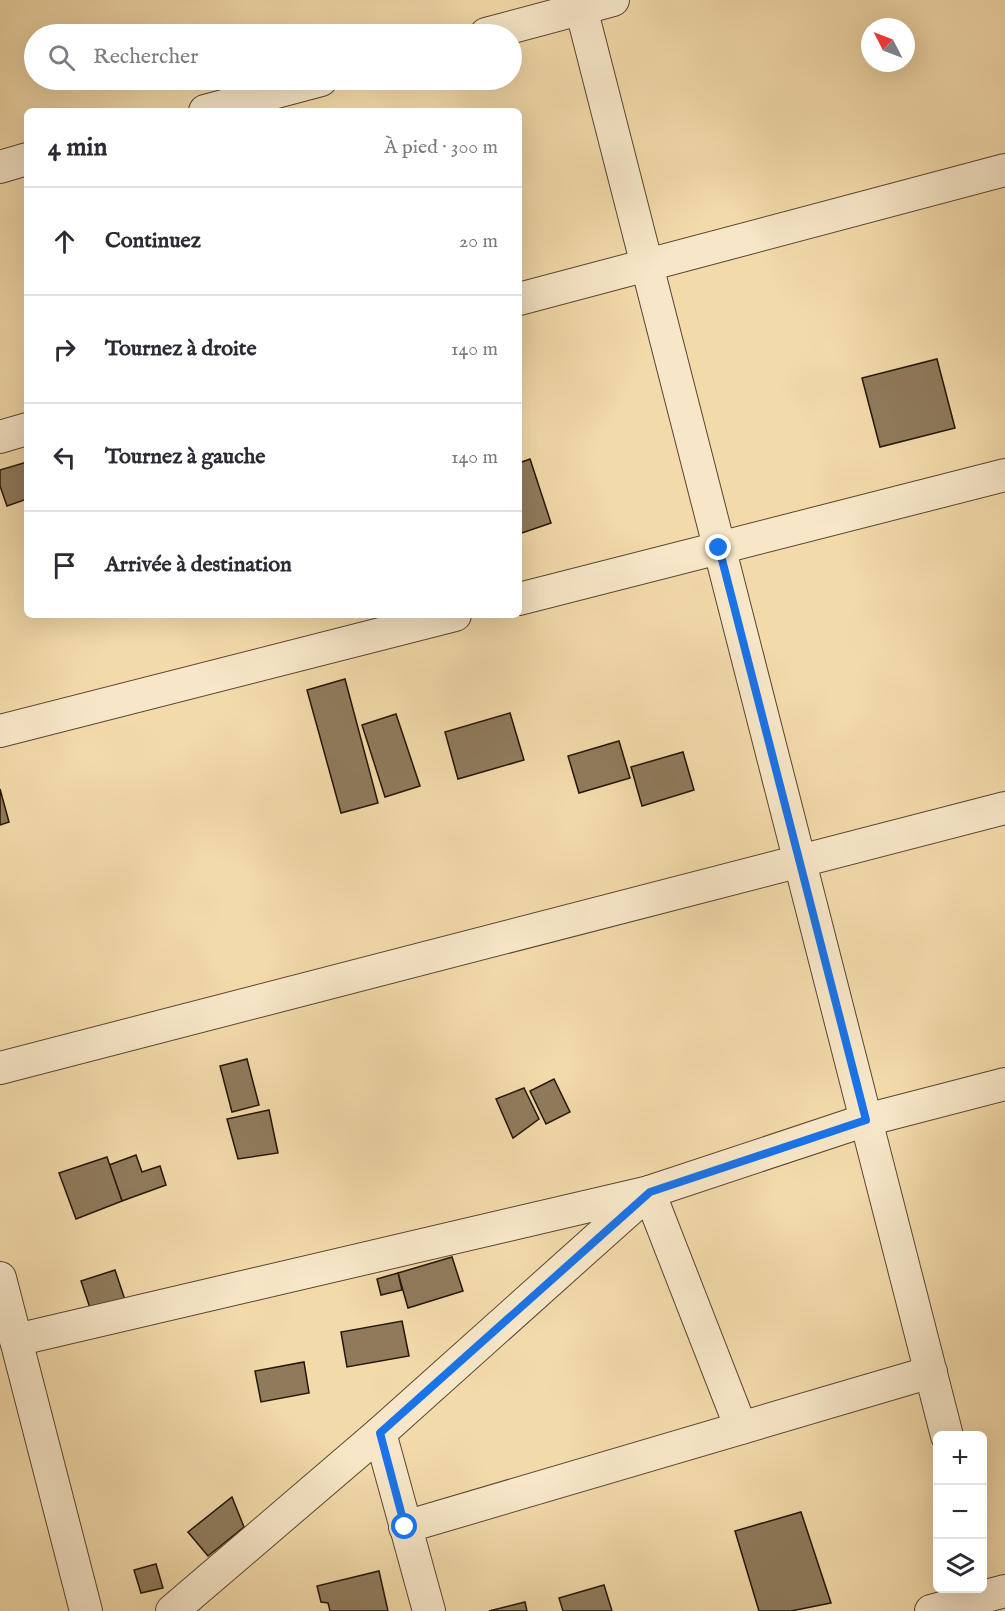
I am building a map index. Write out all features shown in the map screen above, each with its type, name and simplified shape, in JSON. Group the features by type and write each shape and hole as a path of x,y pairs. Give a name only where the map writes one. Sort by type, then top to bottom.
{"street":[{"path":"517,24 580,4 613,0"},
{"path":"580,4 946,1431"},
{"path":"216,108 284,90"},
{"path":"0,167 24,160"},
{"path":"522,298 1005,170"},
{"path":"0,437 24,430"},
{"path":"522,598 1005,475"},
{"path":"0,731 443,618"},
{"path":"0,1068 1005,808"},
{"path":"16,1340 650,1192 866,1120 1005,1084"},
{"path":"650,1192 741,1428"},
{"path":"172,1611 380,1433 650,1192"},
{"path":"0,1278 86,1611"},
{"path":"405,1527 931,1372"},
{"path":"380,1433 429,1611"},
{"path":"931,1611 992,1592"}],"building":[{"path":"937,359 955,428 880,447 862,378"},
{"path":"530,459 551,523 522,533 522,462"},
{"path":"24,463 24,500 7,506 0,486 0,470"},
{"path":"345,679 378,803 341,813 307,690"},
{"path":"510,713 524,760 458,779 445,732"},
{"path":"396,714 420,786 385,797 362,725"},
{"path":"619,741 630,778 579,793 568,756"},
{"path":"683,752 694,790 642,806 631,767"},
{"path":"0,789 9,822 0,825"},
{"path":"247,1059 259,1105 232,1112 220,1066"},
{"path":"554,1079 570,1112 546,1124 530,1091"},
{"path":"524,1088 539,1119 513,1138 496,1099"},
{"path":"269,1110 278,1153 238,1159 227,1119"},
{"path":"136,1155 142,1172 160,1166 166,1185 122,1201 109,1165"},
{"path":"107,1157 122,1201 76,1219 59,1173"},
{"path":"452,1257 463,1291 408,1308 398,1273"},
{"path":"115,1270 125,1300 91,1311 81,1281"},
{"path":"398,1273 402,1290 381,1295 377,1279"},
{"path":"402,1321 409,1356 347,1367 341,1332"},
{"path":"304,1362 309,1393 261,1402 255,1371"},
{"path":"232,1497 244,1527 208,1556 188,1532"},
{"path":"801,1512 831,1603 791,1611 759,1611 735,1531"},
{"path":"156,1564 163,1588 141,1593 134,1570"},
{"path":"379,1571 388,1611 330,1611 328,1603 321,1602 317,1586"},
{"path":"604,1585 612,1611 563,1611 559,1598"},
{"path":"525,1602 527,1611 489,1611"}],"route":[{"path":"405,1527 380,1433 599,1236 650,1192 866,1120 719,548"}]}
